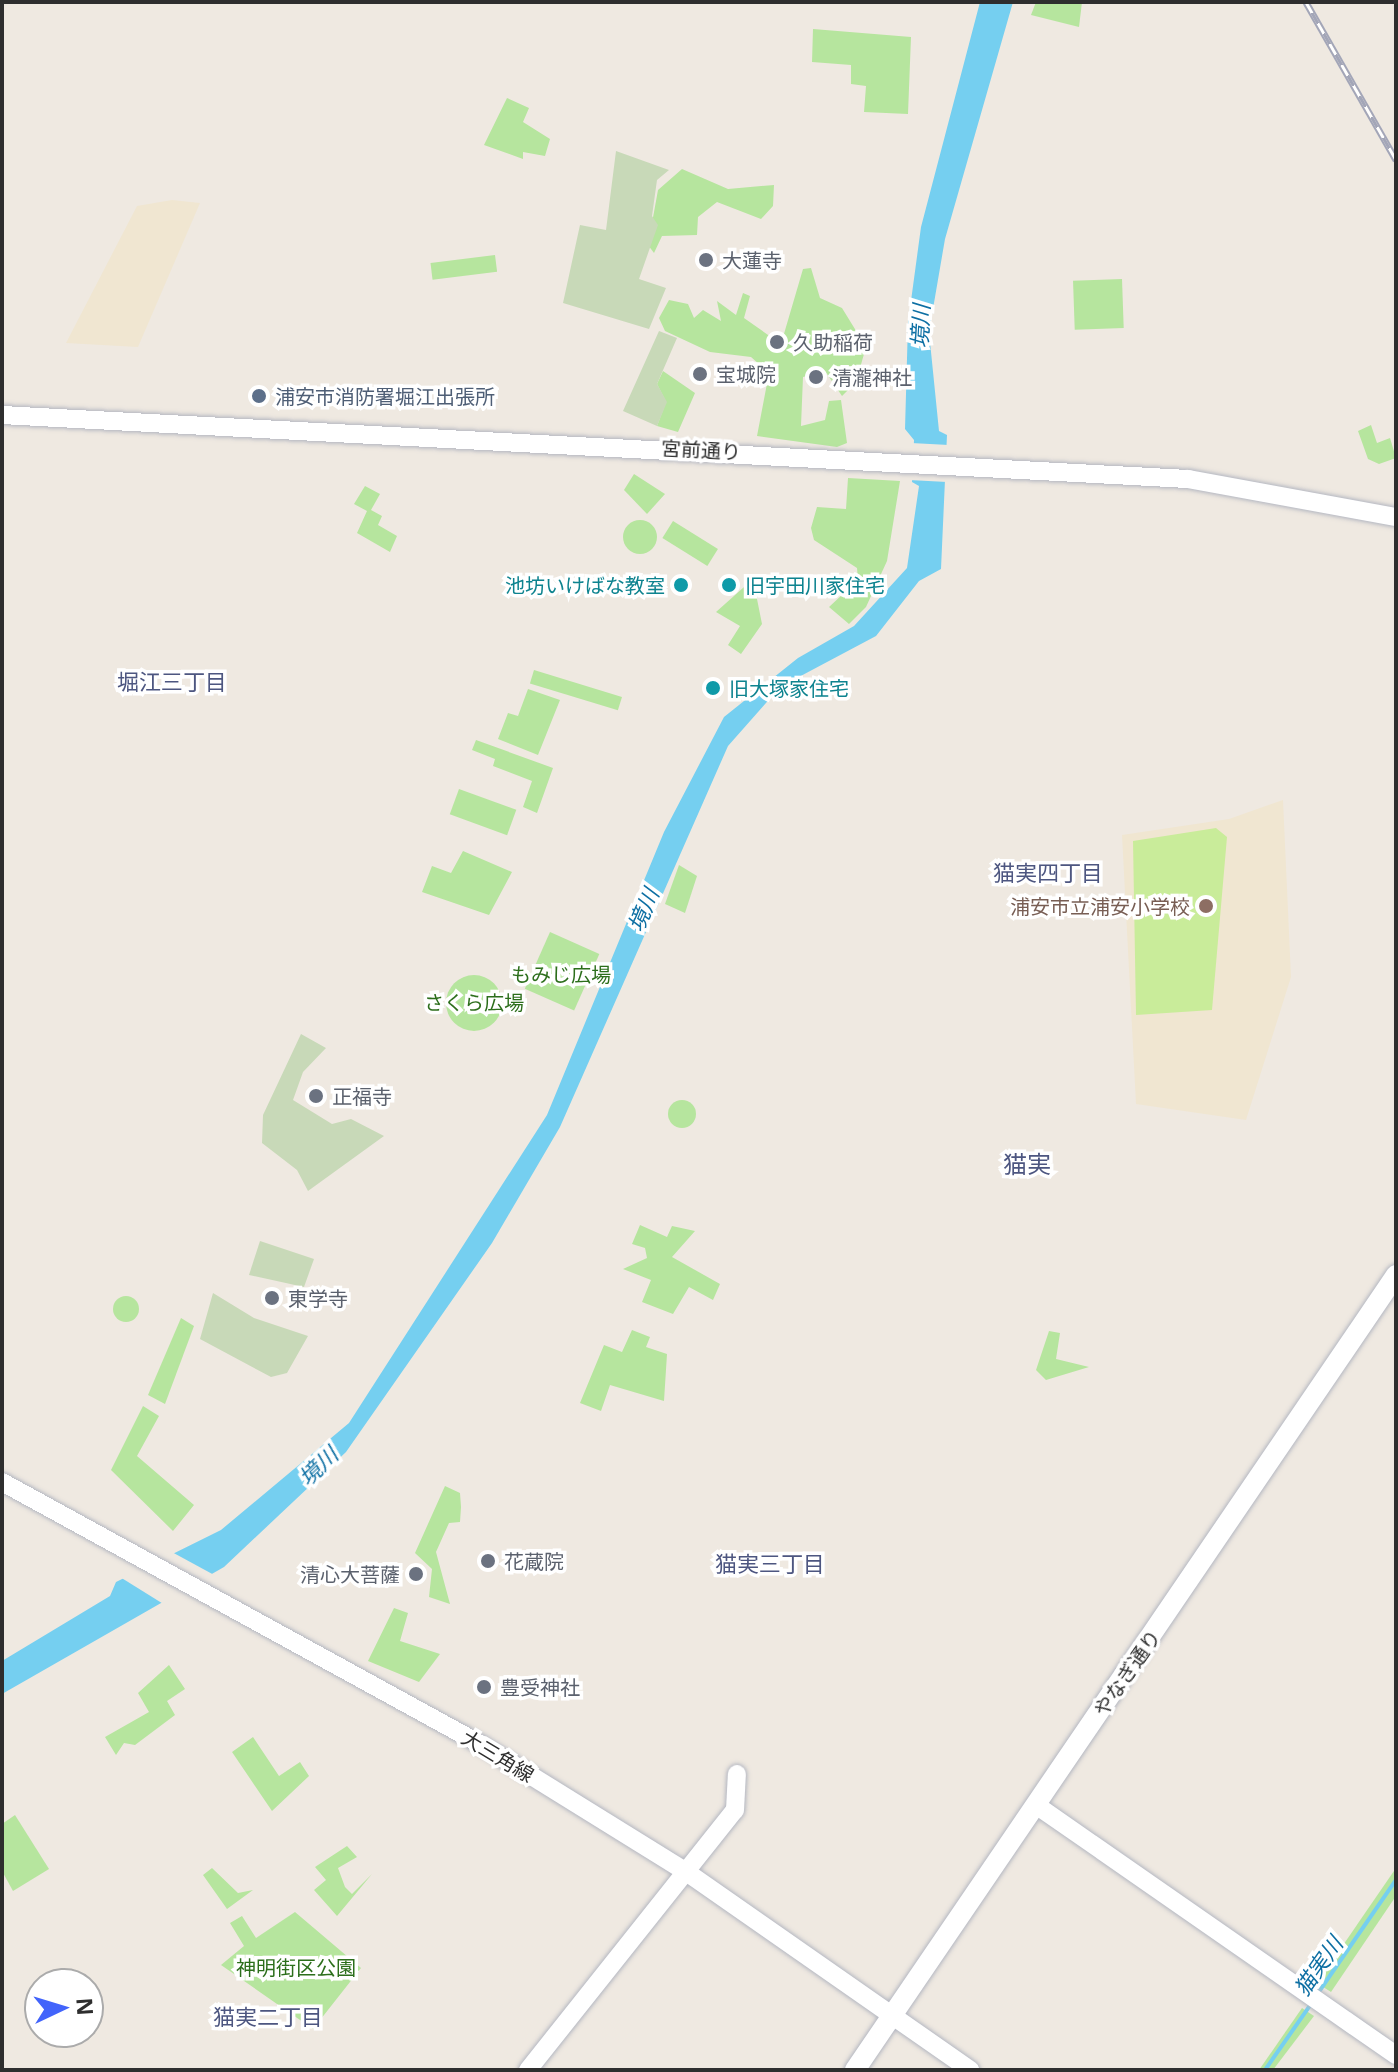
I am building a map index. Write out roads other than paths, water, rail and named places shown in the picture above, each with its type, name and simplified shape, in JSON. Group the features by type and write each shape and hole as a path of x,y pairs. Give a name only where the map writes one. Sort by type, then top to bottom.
{"main road":[{"name":"やなぎ通り","path":"855,2070 1396,1275"}],"street":[{"name":"宮前通り","path":"2,415 949,463 1228,483 1396,517"},
{"name":"大三角線","path":"2,1482 197,1593 480,1744 685,1871 970,2070"},
{"path":"528,2070 735,1810 737,1774"},
{"path":"1036,1805 1396,2055"}],"water":[{"name":"境川","path":"980,2 1013,2 945,239 929,332 939,431 947,435 941,569 919,581 876,636 780,687 728,746 560,1127 492,1243 346,1452 224,1567 2,1694 2,1661 110,1596 116,1582 221,1530 349,1423 547,1115 664,832 724,717 798,658 854,626 907,568 919,486 912,482 914,440 905,429 908,323 921,227"}],"waterway":[{"name":"猫実川","path":"1318,1993 1396,1880"},
{"name":"猫実川","path":"1265,2070 1311,2004"}],"railway":[{"path":"1306,2 1396,160"}],"place":[{"name":"大蓮寺","path":"706,260"},
{"name":"久助稲荷","path":"777,342"},
{"name":"宝城院","path":"700,374"},
{"name":"清瀧神社","path":"816,377"},
{"name":"浦安市消防署堀江出張所","path":"259,396"},
{"name":"池坊いけばな教室","path":"681,585"},
{"name":"旧宇田川家住宅","path":"729,585"},
{"name":"旧大塚家住宅","path":"713,688"},
{"name":"浦安市立浦安小学校","path":"1206,906"},
{"name":"正福寺","path":"316,1096"},
{"name":"東学寺","path":"272,1298"},
{"name":"花蔵院","path":"488,1561"},
{"name":"清心大菩薩","path":"416,1574"},
{"name":"豊受神社","path":"484,1687"}],"district":[{"name":"堀江三丁目","path":"172,682"},
{"name":"猫実四丁目","path":"1048,873"},
{"name":"猫実","path":"1027,1164"},
{"name":"猫実三丁目","path":"770,1564"},
{"name":"猫実二丁目","path":"268,2017"}],"park label":[{"name":"もみじ広場","path":"561,974"},
{"name":"さくら広場","path":"474,1002"},
{"name":"神明街区公園","path":"296,1967"}]}
